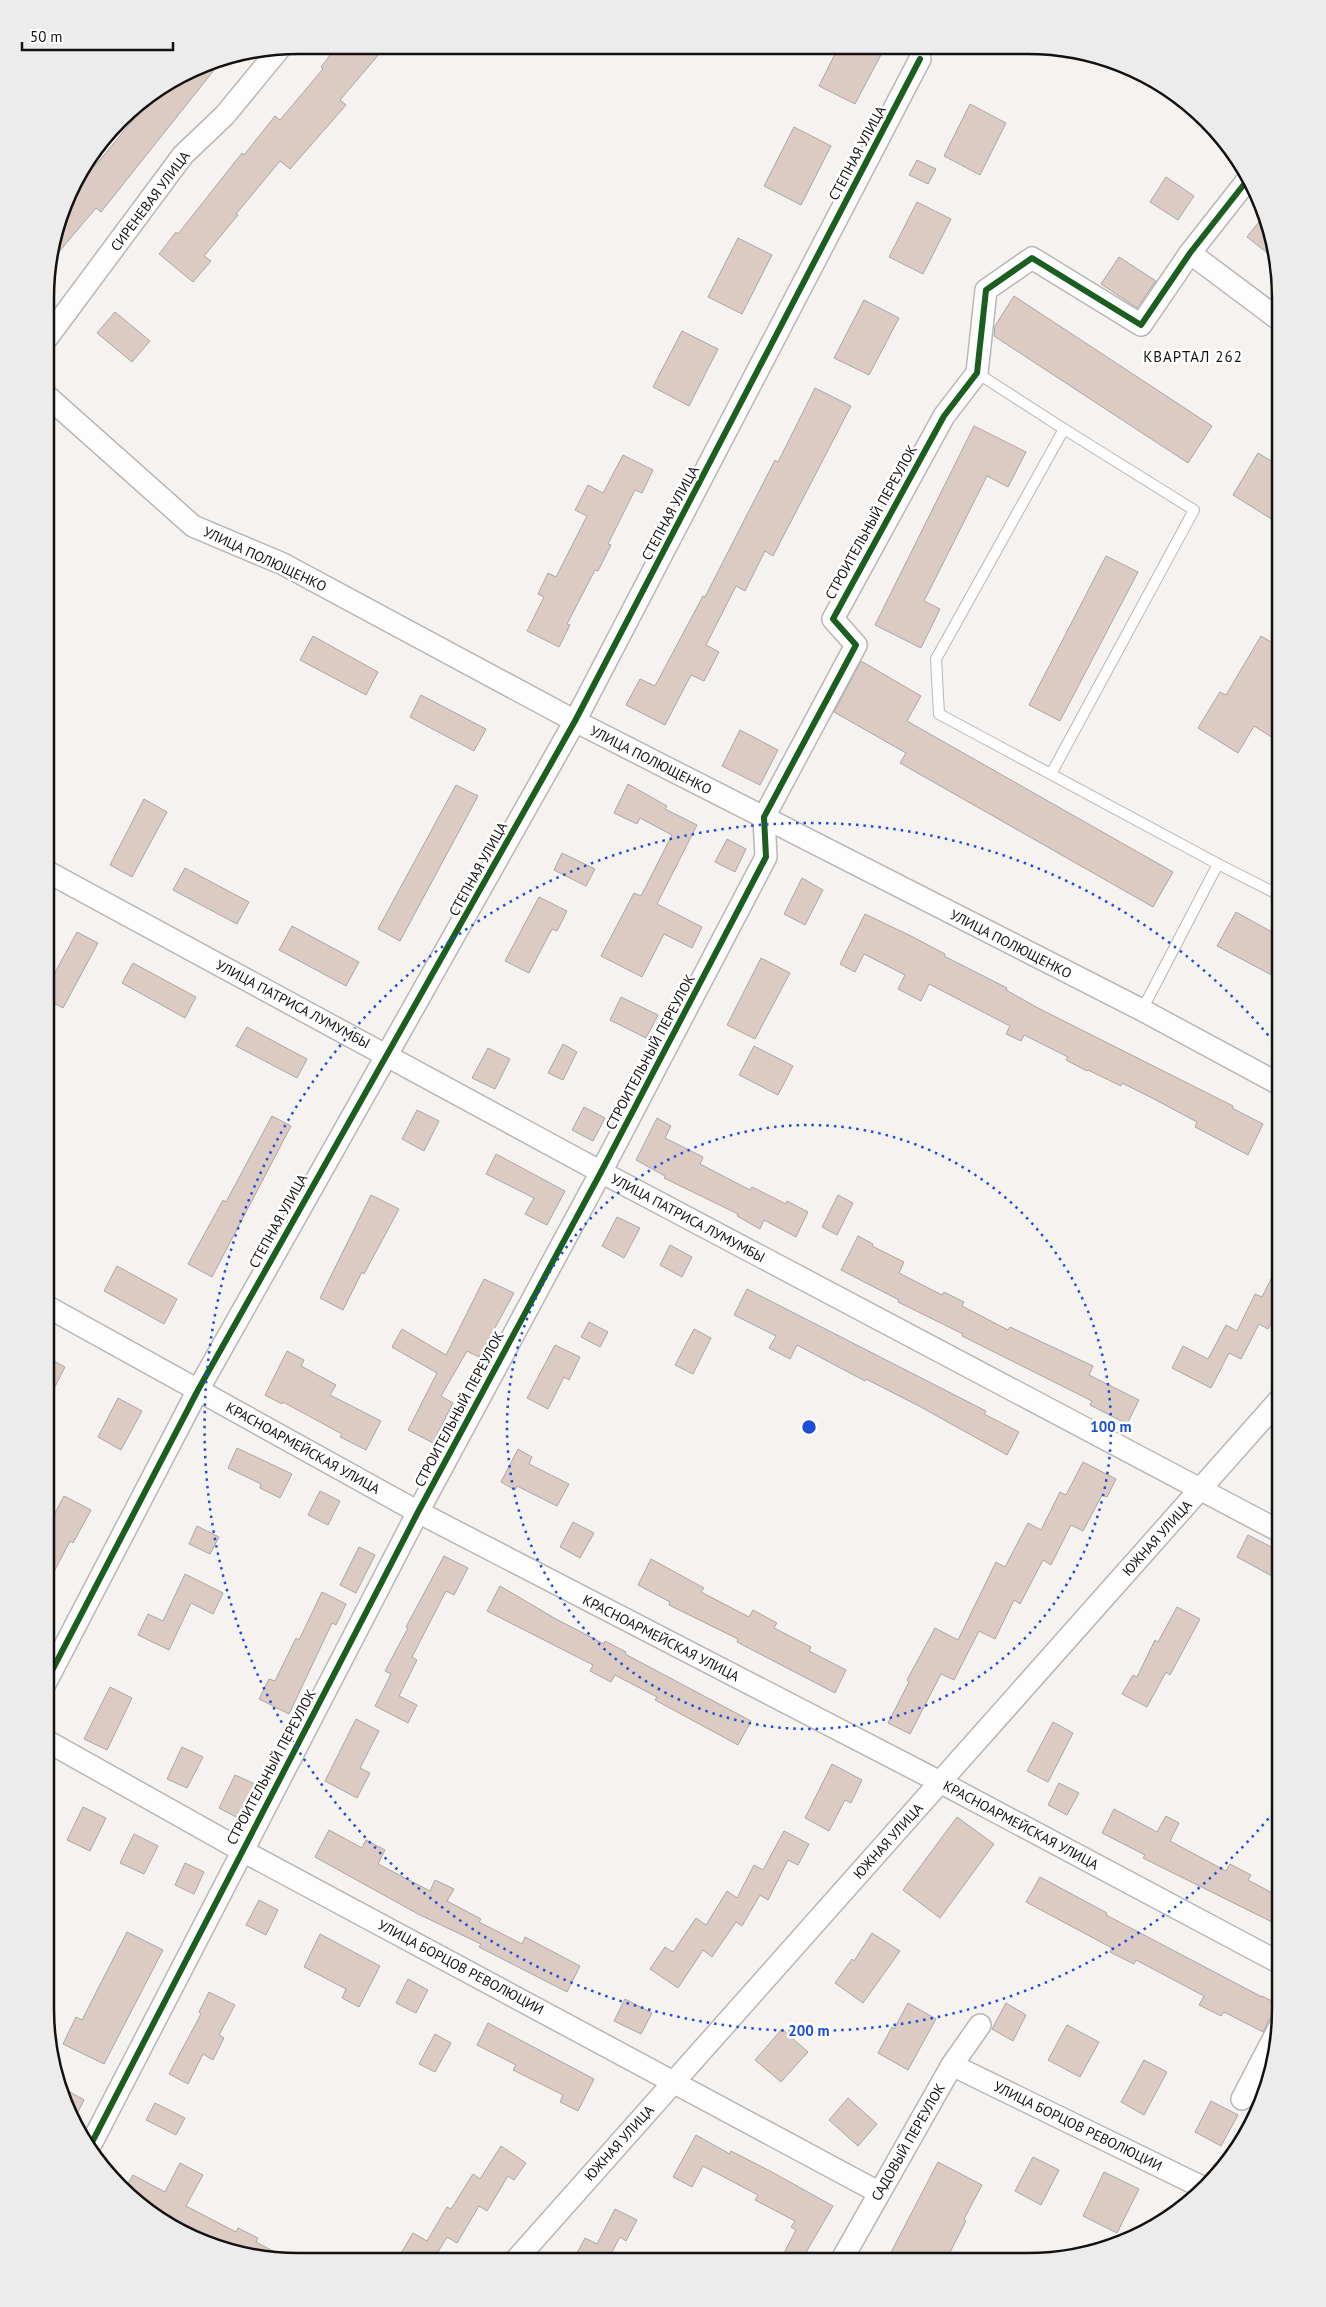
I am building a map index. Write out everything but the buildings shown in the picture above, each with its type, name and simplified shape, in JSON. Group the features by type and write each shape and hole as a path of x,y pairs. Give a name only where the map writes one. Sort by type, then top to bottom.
{"street":[{"name":"СИРЕНЕВАЯ УЛИЦА","path":"54,329 183,155 225,115 274,55"},
{"name":"СТЕПНАЯ УЛИЦА","path":"54,1667 198,1390 575,721 920,59"},
{"path":"977,373 986,290 1032,258 1141,325 1190,254 1244,184"},
{"path":"1190,254 1272,314"},
{"name":"СТРОИТЕЛЬНЫЙ ПЕРЕУЛОК","path":"93,2141 418,1512 601,1172 766,857 764,817 856,645 833,618 944,416 977,373"},
{"name":"УЛИЦА ПОЛЮЩЕНКО","path":"54,402 193,526 283,564 575,721 1142,1010 1272,1080"},
{"name":"УЛИЦА ПАТРИСА ЛУМУМБЫ","path":"54,875 387,1054 601,1172 1272,1527"},
{"name":"КРАСНОАРМЕЙСКАЯ УЛИЦА","path":"54,1310 418,1512 940,1782 1272,1959"},
{"name":"ЮЖНАЯ УЛИЦА","path":"521,2253 1272,1408"},
{"name":"УЛИЦА БОРЦОВ РЕВОЛЮЦИИ","path":"54,1745 242,1850 878,2192"},
{"name":"САДОВЫЙ ПЕРЕУЛОК","path":"846,2253 878,2192 952,2064 980,2025"},
{"path":"1242,2099 1269,2047"},
{"name":"УЛИЦА БОРЦОВ РЕВОЛЮЦИИ","path":"952,2064 1198,2185"}],"lane":[{"path":"977,373 1194,510 1051,774"},
{"path":"1064,429 936,659 938,714 1272,891"},
{"path":"1142,1010 1218,864"}],"cycle path":[{"path":"54,1667 198,1390 575,721 920,59"},
{"path":"93,2141 418,1512 601,1172 766,857 764,817 856,645 833,619 944,416 977,373 986,290 1032,258 1141,325 1190,253 1244,184"}],"district":[{"name":"КВАРТАЛ 262","path":"1193,356"}]}
